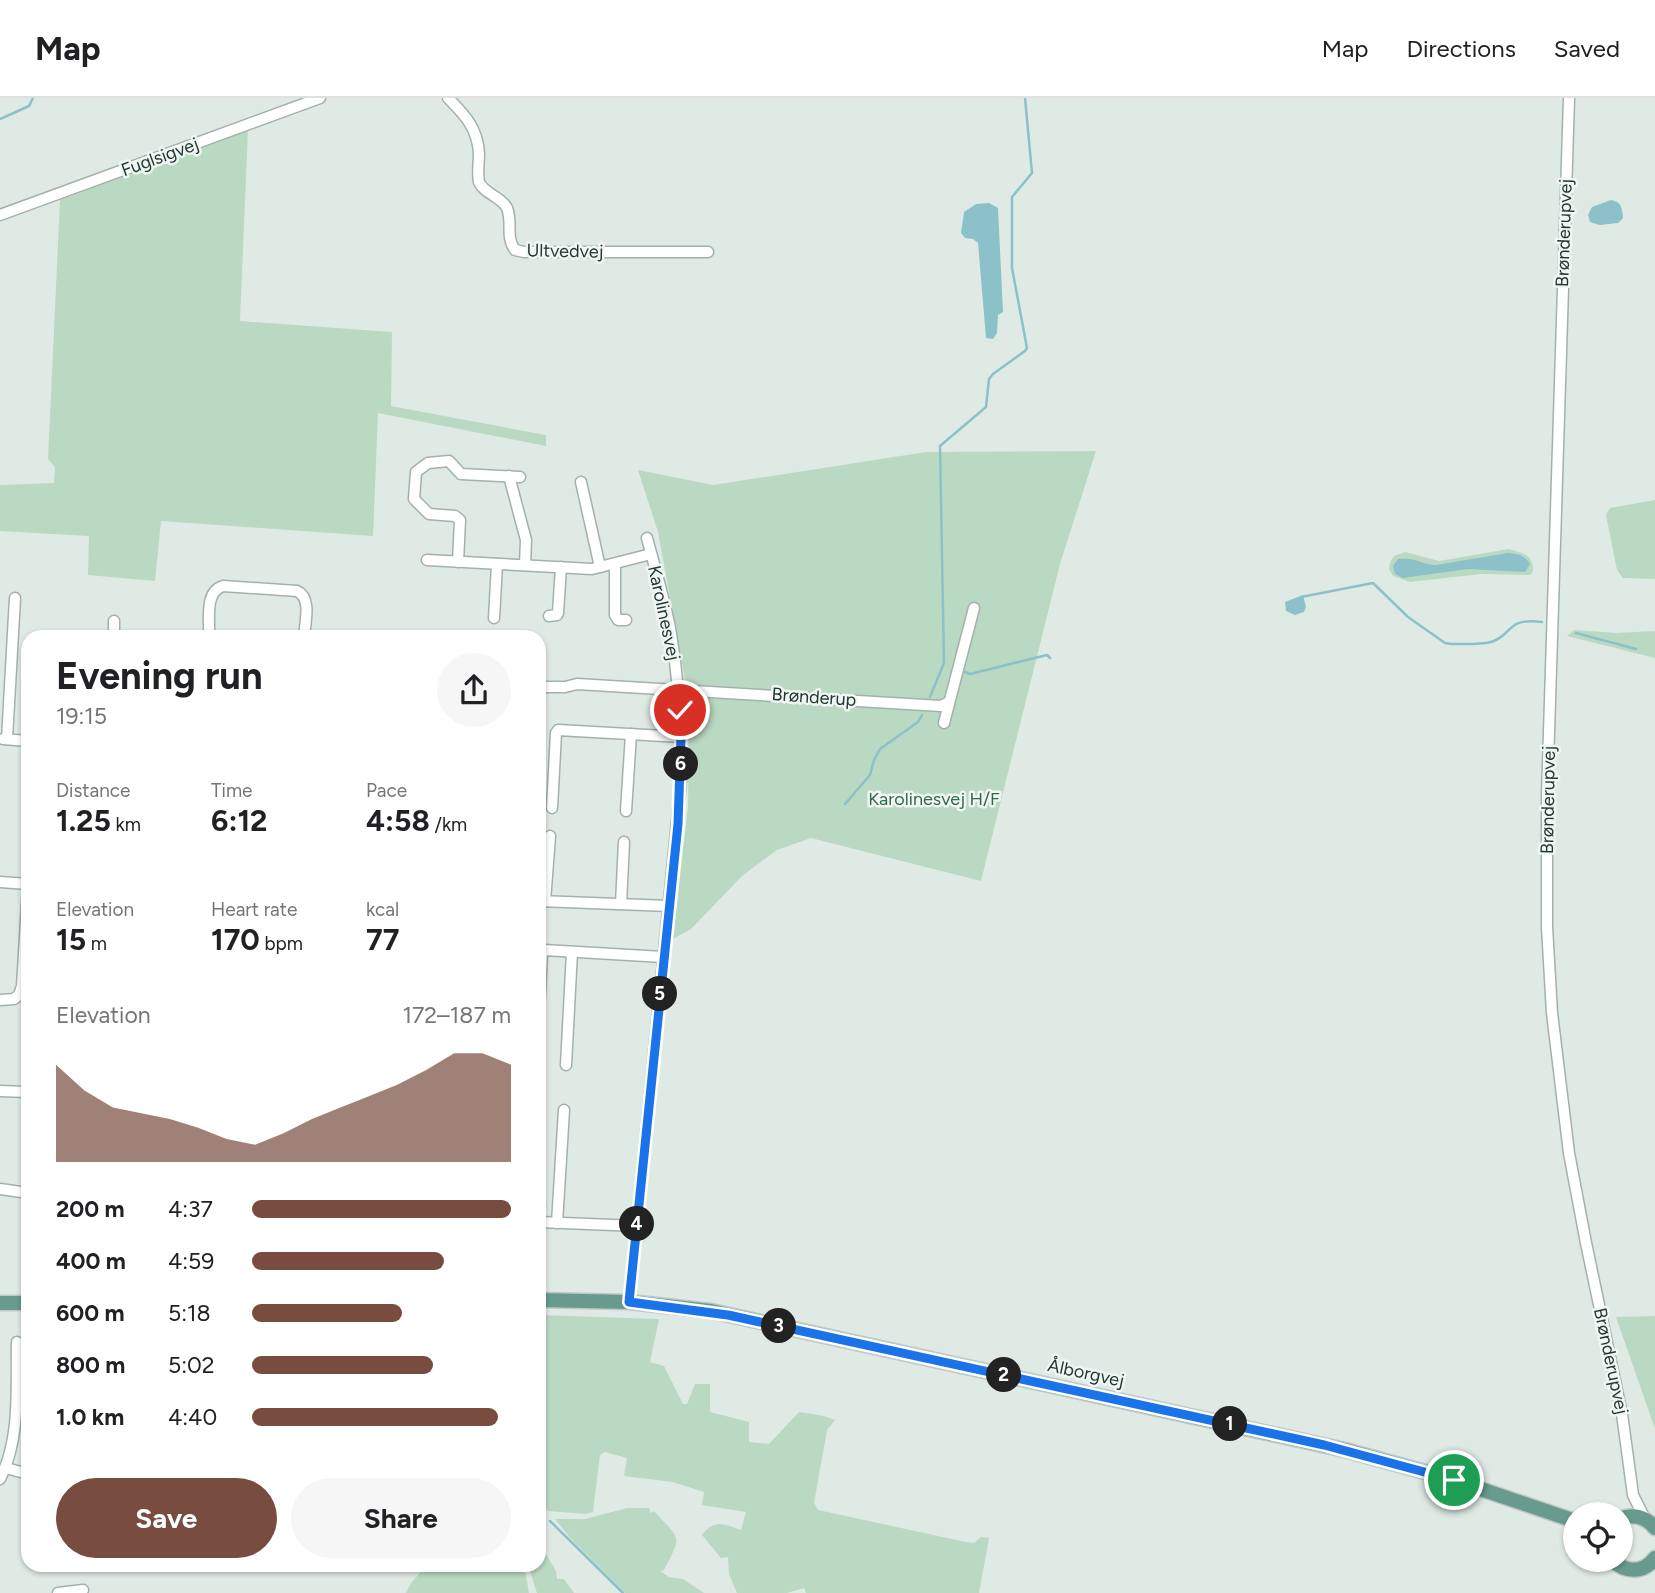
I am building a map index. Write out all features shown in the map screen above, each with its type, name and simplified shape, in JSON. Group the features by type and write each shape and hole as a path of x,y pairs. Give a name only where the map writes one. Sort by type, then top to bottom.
{"main road":[{"name":"Ålborgvej","path":"546,1300 629,1302 711,1311 1345,1450 1454,1480 1563,1517"},
{"path":"0,1304 21,1303"},
{"path":"1633,1570 1640,1569 1654,1560"}],"street":[{"name":"Fuglsigvej","path":"0,215 320,98"},
{"name":"Ultvedvej","path":"448,98 474,128 479,150 478,180 483,188 503,202 507,209 508,235 515,250 708,252"},
{"name":"Brønderupvej","path":"1569,98 1548,783 1547,927 1553,1025 1569,1153 1622,1414 1633,1495 1650,1523"},
{"path":"458,562 460,520 455,516 427,513 413,497 415,473 425,464 449,461 461,474 514,477 526,540 525,565"},
{"path":"582,482 600,567"},
{"name":"Karolinesvej","path":"629,1302 678,824 681,737 669,624 647,538"},
{"path":"427,560 600,567 651,554"},
{"path":"494,618 497,564"},
{"path":"615,564 615,617 618,620 626,620"},
{"path":"549,615 558,613 561,567"},
{"path":"209,630 211,596 223,586 303,593 306,599 304,630"},
{"path":"15,598 3,739 21,740"},
{"path":"944,723 974,608"},
{"path":"114,621 114,630"},
{"name":"Karolinesvej","path":"546,687 565,688 577,684 678,689"},
{"name":"Brønderup","path":"678,689 941,706 949,702"},
{"path":"552,808 557,730 681,737"},
{"path":"626,811 631,734"},
{"path":"546,868 550,836"},
{"path":"621,905 624,842"},
{"path":"0,882 21,885"},
{"path":"546,901 669,906"},
{"path":"546,952 663,957"},
{"path":"566,1065 572,952"},
{"path":"0,1000 14,999 21,988"},
{"path":"0,1091 21,1092"},
{"path":"557,1223 564,1110"},
{"path":"0,1189 21,1192"},
{"path":"546,1222 637,1226"},
{"path":"0,1479 6,1468 13,1440 17,1342"},
{"path":"6,1468 21,1472"},
{"name":"Brønderupvej","path":"1630,1502 1633,1495"},
{"path":"58,1593 83,1590"}],"green space":[{"path":"248,129 240,321 392,332 391,406 546,435 546,446 378,413 373,536 161,521 155,581 88,575 89,536 0,531 0,485 54,483 55,467 48,459 60,200"},
{"name":"Karolinesvej H/F","path":"1096,451 1060,564 981,881 811,838 777,850 743,875 691,929 673,939 688,806 689,701 658,532 638,470 713,485 926,452"},
{"path":"1655,500 1655,579 1623,578 1617,570 1606,515 1610,508"},
{"path":"1508,549 1529,558 1533,566 1530,575 1481,574 1410,582 1393,576 1389,569 1394,556 1405,552 1439,561"},
{"path":"1574,630 1616,633 1655,631 1655,658 1567,636"},
{"path":"546,1315 659,1319 650,1362 664,1366 683,1404 687,1404 695,1384 710,1384 710,1412 749,1422 749,1442 769,1444 799,1412 835,1420 827,1430 814,1503 818,1510 966,1542 974,1543 981,1537 989,1538 979,1593 806,1593 804,1588 787,1593 737,1593 729,1574 728,1557 721,1558 702,1535 715,1525 741,1530 746,1512 702,1505 704,1492 673,1482 624,1476 627,1458 605,1452 600,1455 593,1512 586,1514 548,1511"},
{"path":"1655,1316 1655,1429 1616,1317"},
{"path":"627,1508 649,1508 651,1513 654,1511 669,1527 674,1533 676,1543 664,1570 660,1571 669,1577 683,1579 704,1593 625,1593 571,1539 555,1519 585,1519"},
{"path":"546,1555 556,1571 557,1579 564,1579 574,1593 537,1593 530,1572 546,1572"},
{"path":"421,1572 525,1572 529,1593 406,1593"}],"water":[{"path":"1611,200 1621,206 1623,218 1618,223 1600,225 1590,222 1588,215 1592,207"},
{"path":"989,203 998,208 1003,312 998,315 997,333 993,339 986,338 978,243 965,238 961,233 964,212 976,204"},
{"path":"1508,553 1528,561 1530,564 1525,572 1468,569 1403,578 1395,574 1393,566 1398,559 1436,565"},
{"path":"1303,595 1306,607 1304,612 1295,615 1286,611 1285,602"}],"waterway":[{"path":"0,119 29,106 33,98"},
{"path":"930,697 944,663 940,446 986,407 989,379 1027,348 1012,268 1012,197 1032,173 1025,98"},
{"path":"1301,597 1373,583 1408,617 1445,643 1451,644 1491,642 1522,622 1542,622"},
{"path":"1576,633 1636,649"},
{"path":"965,672 970,674 1047,655 1050,658"},
{"path":"845,804 870,775 880,749 918,722 922,715"},
{"path":"550,1521 623,1593"}],"route":[{"path":"680,710 681,781 678,824 629,1302 711,1311 1324,1445 1454,1480"}]}
